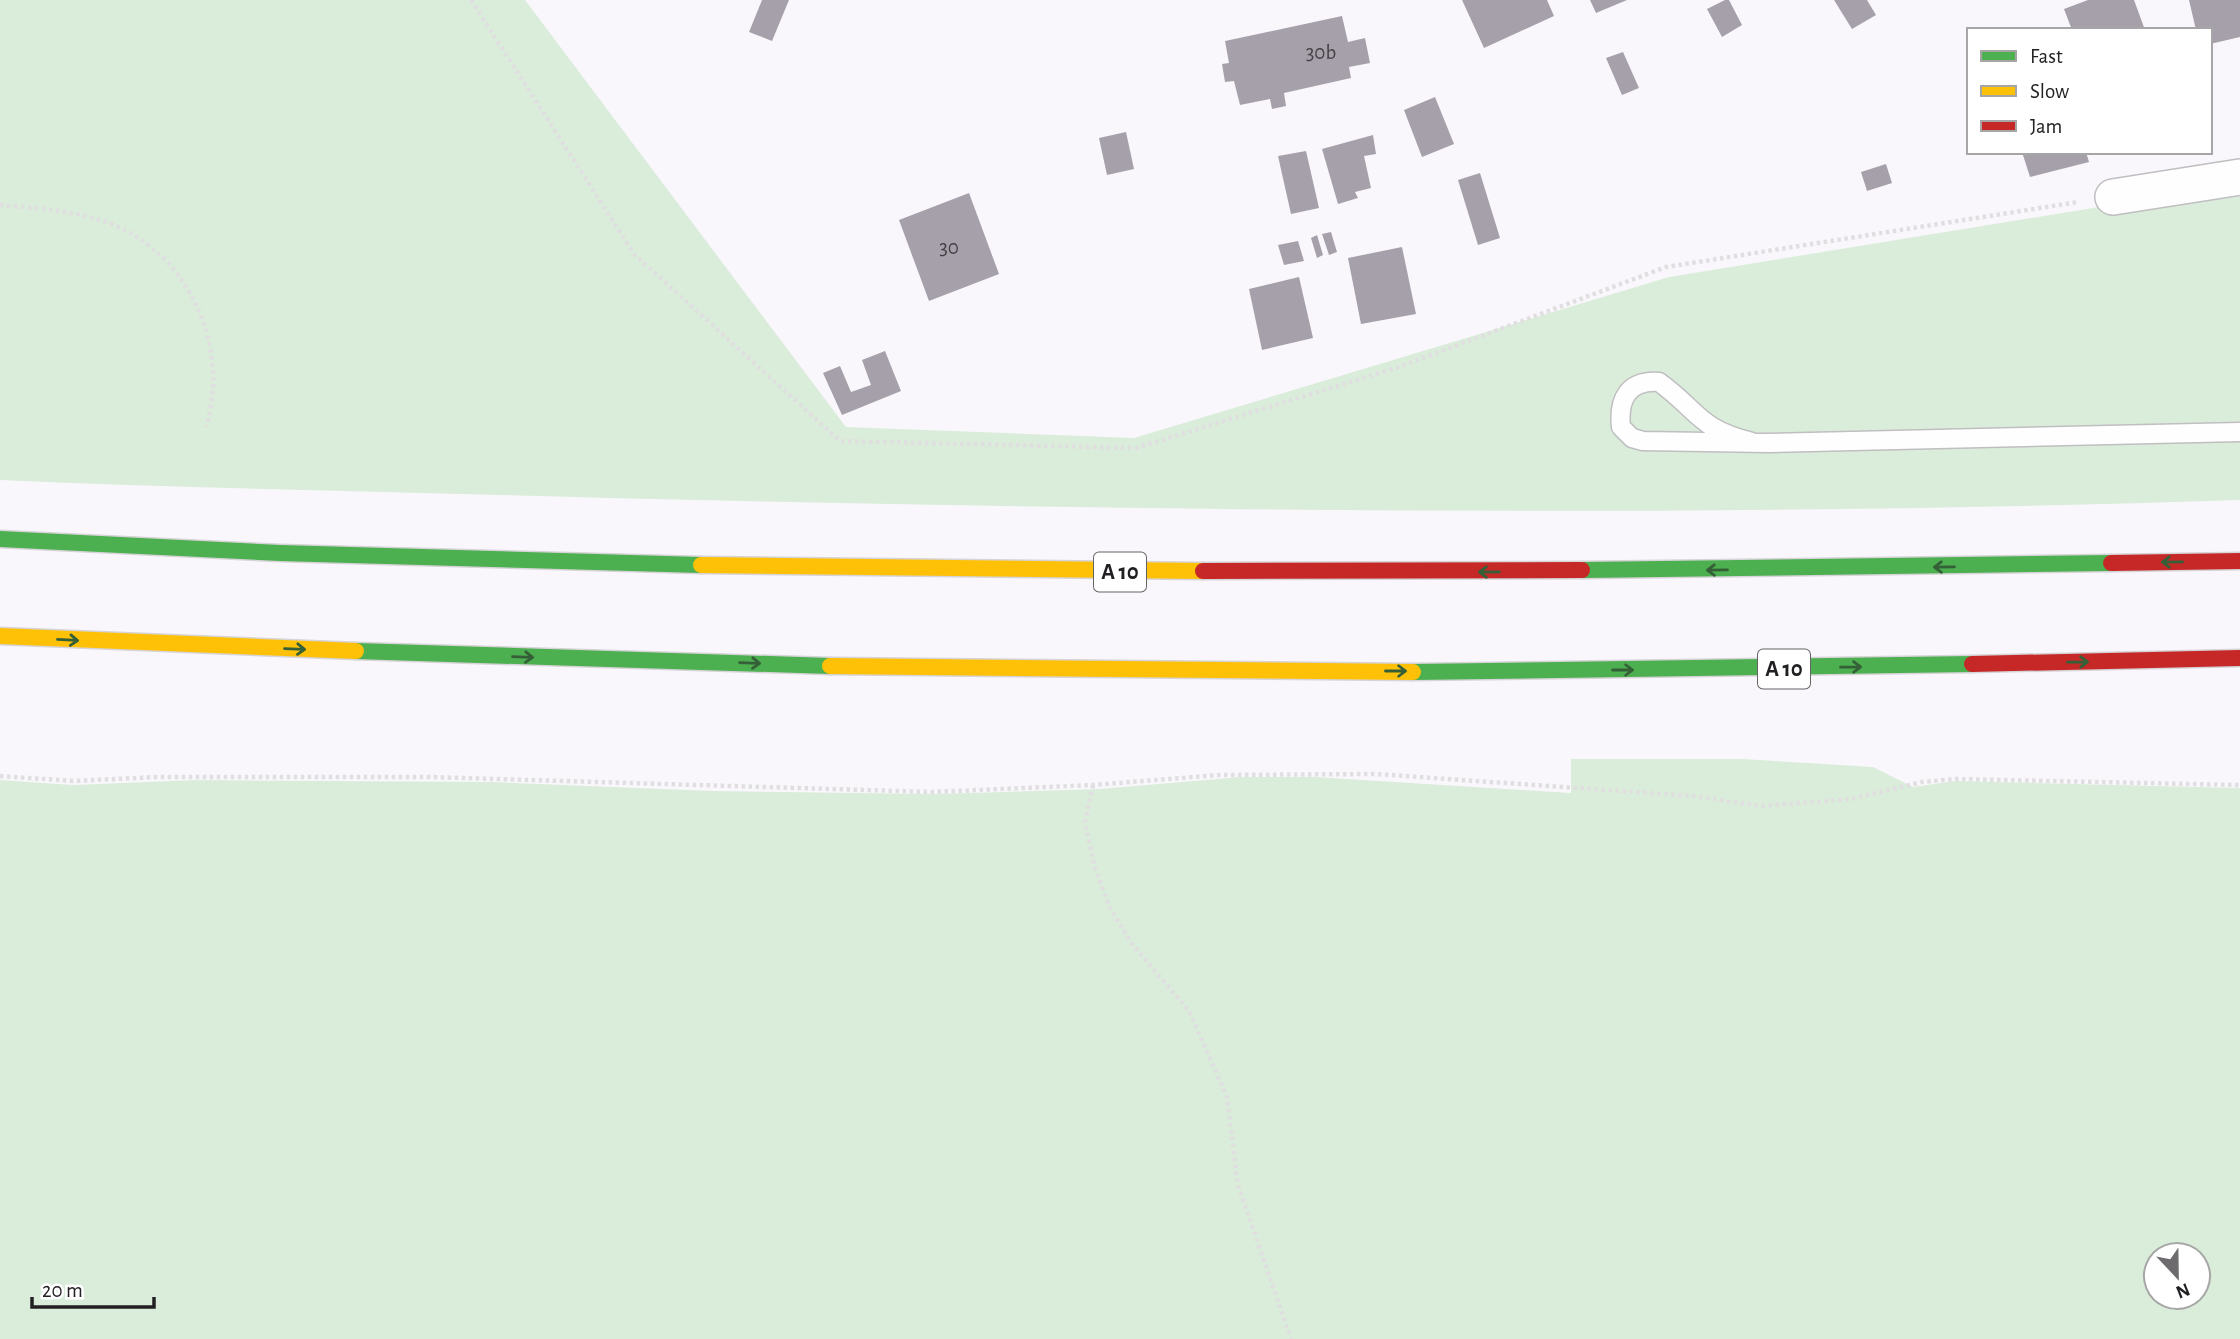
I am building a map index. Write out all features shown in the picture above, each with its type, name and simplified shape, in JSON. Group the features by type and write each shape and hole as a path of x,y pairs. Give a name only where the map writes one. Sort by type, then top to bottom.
{"highway":[{"name":"A 10","path":"0,539 606,562 1044,571 1380,573 2240,561"},
{"name":"A 10","path":"0,636 240,647 875,667 1314,671 1762,669 2240,658"}],"street":[{"path":"2113,197 2240,177"}],"lane":[{"path":"1752,442 1710,428 1659,382 1636,384 1624,394 1619,410 1621,427 1632,438 1752,442 2240,432"}],"path":[{"path":"471,0 634,254 840,441 1136,449 1399,367 1666,267 2113,197"},
{"path":"0,205 51,209 103,220 146,242 176,269 198,307 210,350 213,389 207,426"},
{"path":"0,776 73,781 158,777 430,777 932,792 1093,785 1219,775 1376,774 1693,796 1761,806 1850,799 1922,782 1956,779 2240,785"},
{"path":"1093,785 1085,822 1095,868 1110,908 1132,944 1189,1011 1227,1097 1238,1185 1291,1339"}],"green space":[{"path":"0,0 525,0 846,427 1134,438 1669,277 2240,184 2240,500 1832,509 1424,511 608,498 0,480"},
{"path":"1571,759 1743,759 1873,767 1913,787 1955,781 2240,788 2240,1339 0,1339 0,780 73,785 195,780 492,782 713,791 936,794 1099,789 1241,777 1315,777 1571,793"}],"building":[{"path":"762,0 789,0 772,41 749,32"},
{"path":"1462,0 1547,0 1554,16 1484,48"},
{"path":"1590,0 1627,0 1596,13"},
{"path":"1729,0 1742,25 1722,37 1707,9"},
{"path":"1834,0 1867,0 1876,15 1852,29"},
{"path":"2088,0 2134,0 2144,28 2071,28 2064,9"},
{"path":"2189,0 2240,0 2240,37 2212,44 2212,28 2196,28"},
{"path":"1342,16 1348,42 1365,38 1370,63 1349,67 1351,78 1284,93 1286,106 1272,109 1270,99 1240,105 1234,81 1225,82 1222,64 1229,63 1225,41"},
{"path":"1623,52 1639,88 1622,95 1606,58"},
{"path":"1435,97 1454,144 1422,157 1404,110"},
{"path":"1126,132 1134,169 1107,175 1099,138"},
{"path":"1373,135 1376,154 1364,156 1371,188 1355,192 1358,198 1338,204 1322,149"},
{"path":"1306,151 1319,208 1291,214 1278,156"},
{"path":"2023,154 2087,154 2089,162 2030,177"},
{"path":"1886,164 1892,183 1867,191 1861,172"},
{"path":"1480,173 1500,238 1478,245 1458,180"},
{"path":"969,193 999,274 929,301 899,220"},
{"path":"1331,232 1337,252 1329,255 1322,234"},
{"path":"1317,235 1323,255 1317,258 1311,238"},
{"path":"1298,241 1304,261 1284,265 1278,245"},
{"path":"1402,247 1416,314 1361,324 1348,258"},
{"path":"1299,277 1313,338 1262,350 1249,289"},
{"path":"885,351 901,391 842,415 823,373 840,366 851,392 871,385 862,360"}],"traffic: fast":[{"path":"0,539 280,553 701,565"},
{"path":"1582,570 2111,563"},
{"path":"356,651 830,666"},
{"path":"1413,672 1972,664"}],"traffic: slow":[{"path":"701,565 1203,571"},
{"path":"0,636 356,651"},
{"path":"830,666 1413,672"}],"traffic: jam":[{"path":"2111,563 2240,561"},
{"path":"1203,571 1582,570"},
{"path":"1972,664 2240,658"}]}
